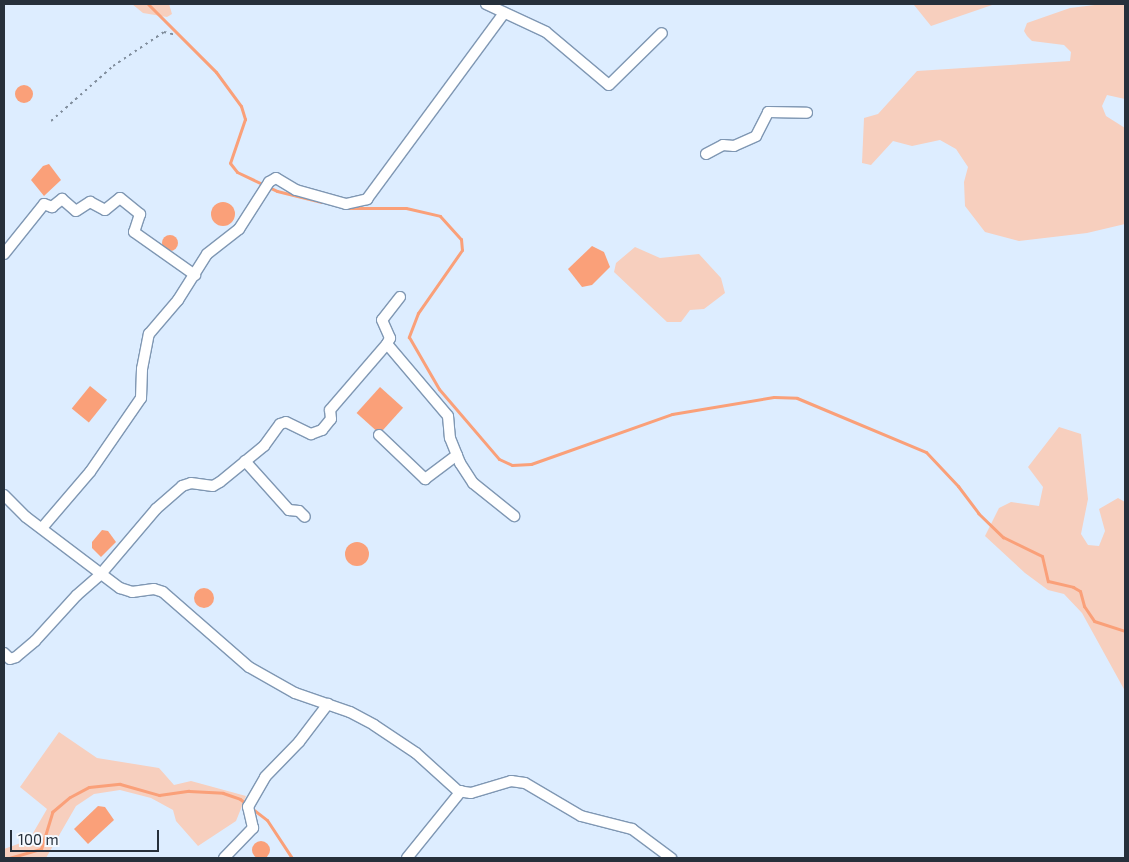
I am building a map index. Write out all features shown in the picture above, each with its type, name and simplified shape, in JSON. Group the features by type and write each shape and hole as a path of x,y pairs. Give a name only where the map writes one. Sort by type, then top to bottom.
{"street":[{"path":"486,4 546,32 608,85 662,32"},
{"path":"42,528 90,472 141,398 146,340 214,248 239,229 269,182 276,178 296,190 346,204 368,199 504,13"},
{"path":"706,154 723,145 734,146 756,136 768,112 806,113"},
{"path":"4,254 44,204 52,207 62,199 76,211 90,202 104,210 120,198 140,214 134,232 195,275"},
{"path":"4,653 10,659 16,657 100,575 173,493 191,483 213,486 264,446 280,424 286,422 311,434 322,430 331,419 330,410 387,344 390,338 382,320 400,298"},
{"path":"387,344 448,416 450,438 457,455 473,483 514,516"},
{"path":"379,435 425,479 457,455"},
{"path":"245,461 288,510 299,511 305,517"},
{"path":"4,495 100,575 126,590 154,589 163,592 249,667 295,693 362,718 406,745 460,792 478,791 504,782 525,783 581,816 632,829 671,858"},
{"path":"224,858 253,828 250,804 265,777 299,742 328,704"},
{"path":"407,858 460,792"},
{"path":"232,850 240,858"}],"path":[{"path":"51,121 114,66 164,32 176,35"}],"shaded area":[{"path":"132,4 169,4 172,14 167,17 143,13"},
{"path":"914,4 995,4 931,26 914,5"},
{"path":"1103,4 1125,4 1125,99 1107,95 1102,106 1106,116 1125,128 1125,224 1087,233 1019,241 985,232 965,206 964,182 968,167 956,149 940,140 912,146 893,141 871,165 862,163 864,118 878,114 917,71 1070,61 1071,52 1064,45 1032,41 1024,31 1027,23 1070,8"},
{"path":"24,85 30,88 33,94 30,100 24,103 18,100 15,94 18,88"},
{"path":"49,164 61,180 44,196 31,180 43,166"},
{"path":"223,202 228,203 234,209 234,219 228,225 223,226 218,225 212,219 211,214 212,209 218,203"},
{"path":"170,235 176,237 178,243 176,249 170,251 164,249 162,243 164,237"},
{"path":"592,246 604,252 610,267 592,285 582,287 568,269"},
{"path":"635,247 660,258 699,254 721,278 725,293 704,309 690,310 681,322 667,322 614,272 616,263"},
{"path":"90,386 107,400 89,422 72,409"},
{"path":"380,387 403,408 380,434 357,413"},
{"path":"1059,427 1081,434 1088,499 1081,534 1088,545 1099,546 1105,531 1099,509 1118,498 1125,502 1125,691 1082,613 1064,594 1048,590 1025,573 985,536 999,508 1011,502 1039,506 1043,487 1028,467"},
{"path":"102,530 108,531 116,542 101,557 92,548 92,542"},
{"path":"357,542 366,545 369,554 366,563 357,566 348,563 345,554 348,545"},
{"path":"204,588 211,591 214,598 211,605 204,608 197,605 194,598 197,591"},
{"path":"59,732 97,758 159,768 174,785 191,781 246,796 236,821 198,846 176,821 173,810 151,798 120,790 94,794 76,806 46,858 4,858 4,849 29,840 47,809 20,787"},
{"path":"98,806 105,807 114,820 88,844 74,829"},
{"path":"257,841 265,841 270,846 268,857 257,859 252,854 252,846"}],"waterway":[{"path":"148,4 216,72 241,106 245,119 230,163 237,172 277,191 321,202"},
{"path":"349,208 406,208 440,216 461,239 462,250 418,313 409,337 439,389 499,459 512,465 531,464 672,414 774,397 797,398 926,452 958,486 978,513 1003,537 1042,556 1048,581 1073,587 1080,591 1084,606 1094,621 1125,631"},
{"path":"9,858 41,849 52,812 70,797 89,787 120,784 159,795 189,791 223,793 240,799 267,820 292,858"},
{"path":"455,858 460,858"}]}
